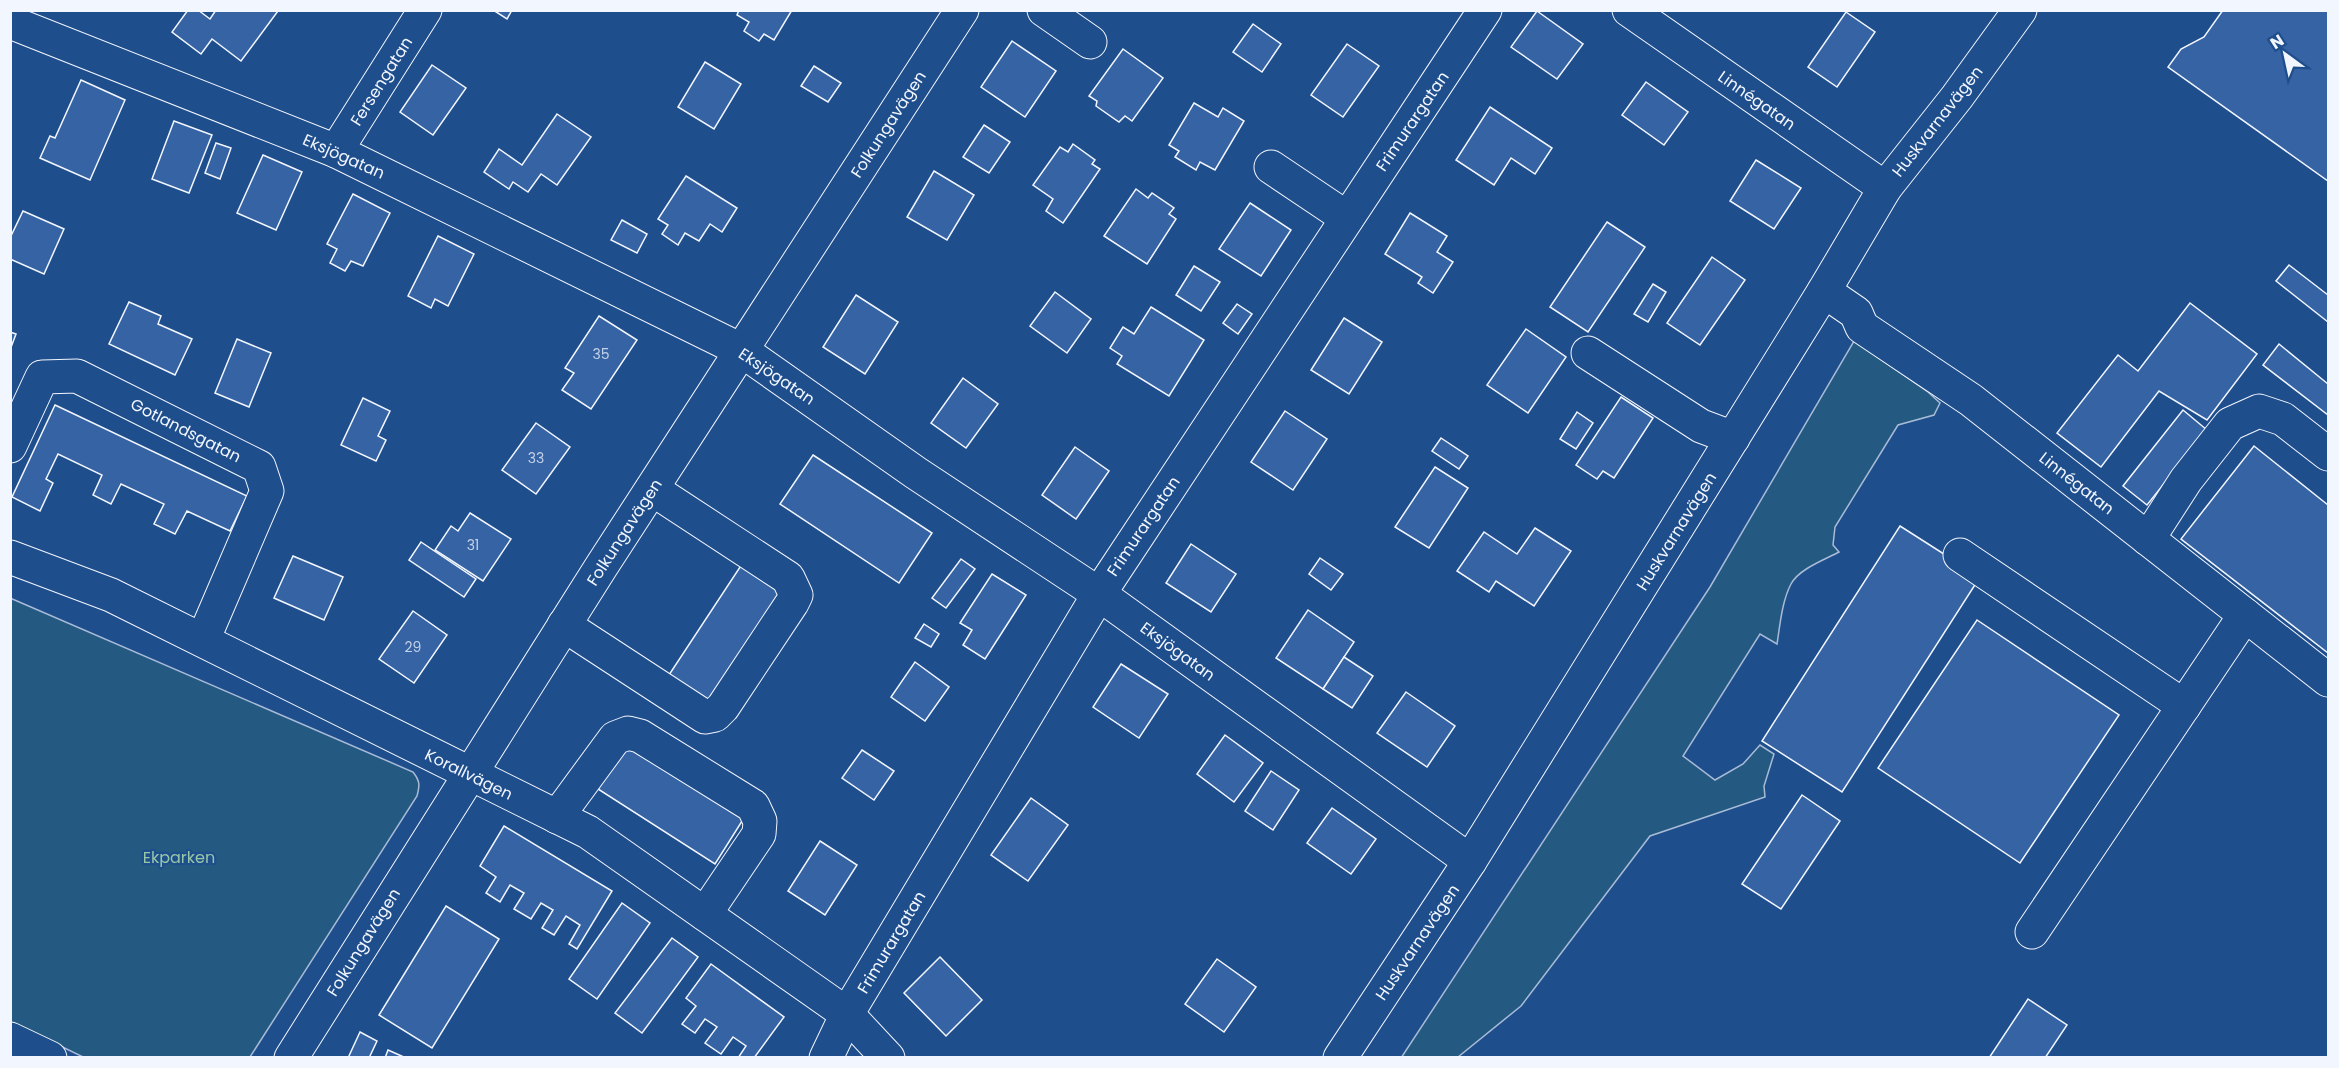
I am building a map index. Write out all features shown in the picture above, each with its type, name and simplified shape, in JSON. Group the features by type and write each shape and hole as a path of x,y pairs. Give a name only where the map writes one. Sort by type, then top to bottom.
{"street":[{"name":"Fersengatan","path":"336,151 425,10"},
{"name":"Folkungavägen","path":"291,1058 468,774 962,10"},
{"path":"1044,10 1090,42"},
{"name":"Frimurargatan","path":"826,1058 847,1014 1099,594 1485,10"},
{"name":"Linnégatan","path":"1629,10 1885,188"},
{"name":"Huskvarnavägen","path":"1340,1058 1470,861 1824,291 1885,188 1957,97 2020,10"},
{"name":"Eksjögatan","path":"10,22 336,151 741,350 916,473 1099,594 1470,861"},
{"path":"1271,167 1347,218"},
{"name":"Linnégatan","path":"1824,291 1856,313 1862,327 1971,400 2328,680"},
{"path":"1588,353 1701,426 1733,438"},
{"name":"Gotlandsgatan","path":"10,446 42,377 77,376 259,467 267,491 203,640"},
{"path":"2148,538 2186,480 2230,424 2259,411 2283,419 2328,454"},
{"path":"564,625 705,717 715,716 723,707 792,603 796,595 788,578 652,489"},
{"path":"1960,555 2184,706"},
{"name":"Korallvägen","path":"10,557 111,595 588,832 847,1014 888,1058"},
{"path":"2032,932 2245,615"},
{"path":"557,817 615,738 628,733 640,736 753,806 760,821 759,834 705,914"},
{"path":"10,1039 50,1058"}],"green space":[{"path":"1854,341 1928,392 1940,403 1934,415 1898,425 1835,527 1833,545 1839,552 1812,565 1791,584 1785,598 1777,644 1760,634 1683,756 1715,780 1743,764 1760,745 1774,754 1764,786 1765,797 1650,836 1521,1006 1458,1057 1401,1058 1710,587"},
{"name":"Ekparken","path":"10,598 413,772 417,778 419,786 417,796 250,1057 83,1057 11,1022"}],"building":[{"path":"188,10 198,10 210,19 216,10 278,11 241,61 212,39 201,54 172,32"},
{"path":"493,10 512,10 507,19"},
{"path":"739,10 792,10 774,40 764,34 759,41 744,31 749,22 737,15"},
{"path":"2223,10 2328,10 2328,181 2168,67 2181,49 2204,37"},
{"path":"1537,11 1583,44 1557,79 1511,47"},
{"path":"1846,12 1875,32 1837,87 1808,67"},
{"path":"1253,24 1281,44 1262,72 1233,52"},
{"path":"1012,41 1056,71 1025,117 981,87"},
{"path":"1347,44 1379,66 1343,117 1311,95"},
{"path":"1123,49 1163,78 1132,121 1125,116 1119,122 1096,106 1097,101 1089,96"},
{"path":"705,62 741,84 714,129 678,107"},
{"path":"432,65 466,88 433,135 400,112"},
{"path":"814,66 841,83 828,102 801,86"},
{"path":"81,80 125,100 90,180 40,158 50,136 55,138"},
{"path":"1646,82 1688,112 1664,145 1622,115"},
{"path":"1194,103 1218,117 1223,108 1244,121 1215,170 1200,162 1196,170 1175,157 1179,151 1169,145"},
{"path":"1490,107 1552,148 1535,174 1511,158 1494,185 1456,160"},
{"path":"557,114 591,137 557,185 541,174 528,192 513,182 509,189 484,172 499,149 522,165"},
{"path":"174,121 212,135 189,193 152,179"},
{"path":"984,125 1010,142 989,173 963,157"},
{"path":"216,143 231,148 220,179 205,173"},
{"path":"1073,144 1095,160 1092,164 1100,169 1063,223 1046,211 1053,199 1033,185 1060,147 1068,152"},
{"path":"263,155 302,172 276,230 237,213"},
{"path":"1756,160 1801,188 1774,229 1730,201"},
{"path":"934,171 974,195 947,240 907,217"},
{"path":"686,176 737,208 722,232 710,224 699,241 685,233 678,245 662,234 668,225 658,219"},
{"path":"1136,189 1148,198 1152,193 1174,208 1169,214 1176,219 1147,264 1104,236"},
{"path":"353,194 390,213 363,266 351,261 345,271 330,263 337,249 327,244"},
{"path":"1250,203 1291,230 1261,276 1219,249"},
{"path":"23,211 64,229 44,274 10,259 10,238"},
{"path":"1410,213 1447,236 1437,252 1453,262 1433,293 1418,283 1422,277 1385,254"},
{"path":"622,220 647,234 637,253 611,240"},
{"path":"1607,222 1645,247 1588,332 1550,307"},
{"path":"438,236 474,254 448,306 435,299 431,308 408,296"},
{"path":"1712,257 1745,280 1700,345 1667,323"},
{"path":"2289,265 2328,295 2328,322 2276,281"},
{"path":"1194,266 1220,282 1201,311 1176,295"},
{"path":"1653,284 1666,292 1648,322 1634,314"},
{"path":"1055,292 1091,319 1067,353 1030,326"},
{"path":"856,295 898,322 865,374 823,347"},
{"path":"129,302 161,316 158,324 192,339 175,375 109,344"},
{"path":"2190,303 2257,354 2207,420 2159,391 2101,467 2057,433 2118,355 2138,371"},
{"path":"1237,304 1252,314 1238,334 1223,323"},
{"path":"1151,307 1204,340 1169,396 1117,364 1122,356 1110,348 1123,327 1134,334"},
{"path":"599,316 637,340 591,409 562,390 574,373 565,368"},
{"path":"1344,318 1382,342 1349,394 1311,370"},
{"path":"1526,329 1566,357 1528,413 1487,385"},
{"path":"10,332 16,334 10,350"},
{"path":"237,339 271,353 249,407 215,393"},
{"path":"2279,344 2328,384 2328,415 2263,365"},
{"path":"963,378 998,404 966,448 931,423"},
{"path":"1621,397 1653,418 1614,478 1603,471 1597,479 1576,465"},
{"path":"363,398 390,411 378,436 386,440 376,461 341,445"},
{"path":"55,405 247,496 230,531 187,511 175,534 154,524 164,504 121,484 111,504 93,495 102,475 58,454 46,479 53,483 40,511 12,497"},
{"path":"2183,410 2207,430 2147,505 2123,486"},
{"path":"1285,411 1327,439 1293,490 1251,462"},
{"path":"1577,412 1593,423 1576,449 1560,439"},
{"path":"536,423 570,447 536,494 502,470"},
{"path":"1441,438 1468,456 1459,469 1432,451"},
{"path":"2254,446 2328,505 2328,653 2181,539"},
{"path":"1075,447 1109,471 1076,519 1042,495"},
{"path":"813,455 932,533 899,583 780,504"},
{"path":"1435,467 1468,488 1429,548 1395,527"},
{"path":"470,513 511,539 483,581 435,550 451,526 458,531"},
{"path":"1900,526 1980,577 1842,792 1762,741"},
{"path":"1535,528 1571,551 1534,606 1496,581 1489,592 1457,571 1484,532 1517,554"},
{"path":"421,542 476,579 464,597 409,560"},
{"path":"1191,544 1236,574 1211,612 1166,583"},
{"path":"293,556 343,577 324,620 274,598"},
{"path":"1320,558 1343,574 1331,590 1309,574"},
{"path":"961,559 975,569 946,608 932,598"},
{"path":"744,561 786,588 705,711 663,684"},
{"path":"992,574 1026,595 985,659 963,645 972,630 960,623"},
{"path":"1308,610 1354,642 1323,689 1276,658"},
{"path":"413,611 447,635 414,683 379,659"},
{"path":"1977,620 2119,715 2020,863 1878,768"},
{"path":"924,624 939,634 931,647 915,638"},
{"path":"1344,657 1373,676 1352,708 1323,689"},
{"path":"915,662 949,687 925,721 891,697"},
{"path":"1121,664 1168,694 1139,738 1093,707"},
{"path":"1406,692 1455,726 1427,767 1377,733"},
{"path":"1225,735 1263,763 1234,802 1197,774"},
{"path":"627,744 744,818 715,864 598,789"},
{"path":"862,750 894,771 874,800 842,778"},
{"path":"1271,771 1299,790 1273,830 1245,811"},
{"path":"1802,795 1840,821 1781,909 1742,884"},
{"path":"1031,798 1068,825 1028,881 991,855"},
{"path":"1332,808 1376,839 1351,874 1307,843"},
{"path":"504,826 612,891 577,949 569,944 580,925 566,916 554,935 542,928 553,910 541,903 531,919 514,909 524,893 510,885 500,902 486,893 496,877 480,866"},
{"path":"820,841 857,865 825,915 788,891"},
{"path":"622,903 650,923 597,999 569,979"},
{"path":"446,906 499,939 432,1048 379,1015"},
{"path":"672,938 698,957 642,1033 615,1013"},
{"path":"940,957 982,1000 946,1036 904,993"},
{"path":"1217,959 1256,987 1224,1032 1185,1004"},
{"path":"711,964 784,1017 754,1058 738,1058 746,1046 733,1037 721,1054 705,1043 717,1027 705,1019 695,1033 682,1024 696,1006 686,998"},
{"path":"2028,999 2067,1025 2045,1058 1989,1058"},
{"path":"360,1032 377,1041 369,1058 348,1058"},
{"path":"388,1050 406,1058 385,1058"}]}
